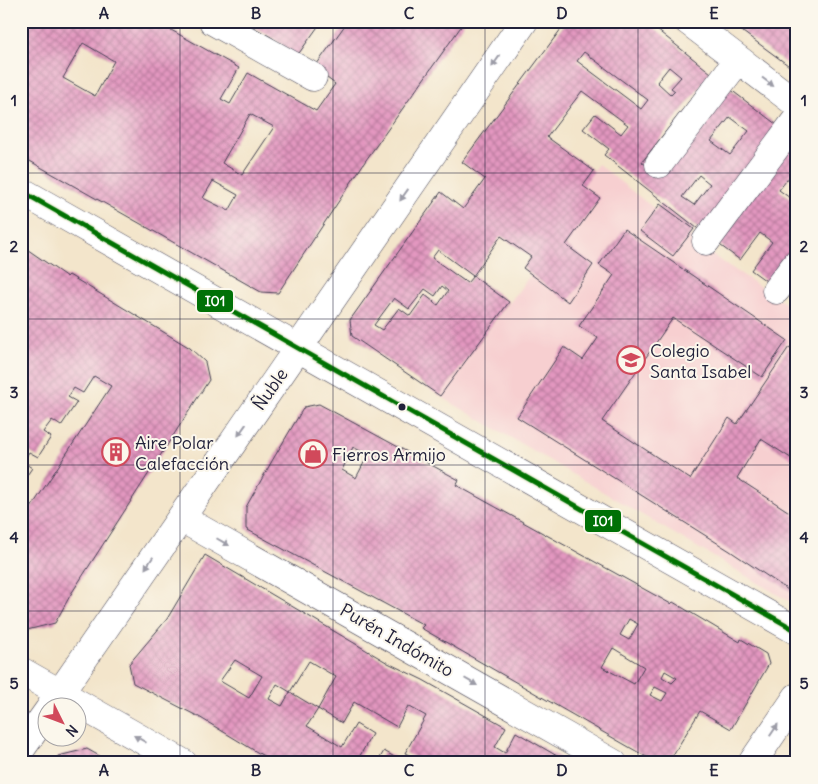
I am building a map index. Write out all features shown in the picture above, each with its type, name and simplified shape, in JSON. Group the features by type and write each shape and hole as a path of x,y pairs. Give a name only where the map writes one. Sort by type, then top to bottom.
{"street":[{"path":"213,21 313,77"},
{"name":"Ñuble","path":"59,696 524,21"},
{"path":"688,21 797,104"},
{"path":"659,164 738,60"},
{"path":"706,241 797,120"},
{"path":"21,191 797,631"},
{"path":"776,290 797,263"},
{"name":"Purén Indómito","path":"181,518 612,763"},
{"path":"21,671 45,696"},
{"path":"752,763 797,696"},
{"path":"88,720 183,763"},
{"name":"Ñuble","path":"21,749 38,725"}],"shaded area":[{"name":"Colegio Santa Isabel","path":"598,164 714,256 797,311 797,606 440,396 531,274 523,268"}],"building":[{"path":"21,21 155,21 239,68 221,99 230,104 248,73 316,111 335,84 314,68 348,21 465,21 366,160 278,293 261,292 21,156","holes":["83,43 114,61 95,96 63,78","250,114 274,127 242,175 222,163","213,181 238,195 229,211 203,198"]},
{"path":"242,21 322,21 297,56 271,37"},
{"path":"567,21 646,21 711,73 642,162 658,175 726,86 781,128 702,232 604,155 609,149 583,129 595,114 621,134 628,125 582,91 547,137 594,171 583,186 600,198 566,245 593,265 568,302 523,268 531,257 501,236 473,276 509,302 440,396 352,336 350,320 441,192 463,209 485,179 462,162","holes":["584,52 648,100 641,109 577,61","669,67 681,77 671,88 675,91 671,95 657,82","730,117 749,131 730,155 711,141","699,175 710,184 694,205 682,197","438,250 473,276 467,283 432,258","442,286 448,291 438,305 425,295 410,316 399,308 382,330 374,325 394,298 409,309 425,289 435,296"]},
{"path":"728,21 797,21 797,72 792,68"},
{"path":"797,137 797,167 779,190 797,203 797,246 769,283 751,270 772,242 760,233 740,260 713,240"},
{"path":"660,204 694,229 673,256 640,231"},
{"path":"624,229 787,340 762,377 673,318 602,421 690,479 729,418 737,424 789,347 797,353 797,462 761,439 737,478 797,517 797,596 730,551 517,417 564,347 583,360 598,338 579,326 614,275 599,265"},
{"path":"21,245 67,277 69,275 190,348 205,362 209,380 71,594 55,623 27,630 21,627 21,523 111,386 94,376 83,393 74,388 68,397 77,402 61,426 52,420 43,432 51,437 38,457 29,452 23,462 32,468 21,484"},
{"path":"319,404 459,480 456,485 671,604 673,602 740,642 741,639 766,654 769,664 731,729 700,711 668,763 657,763 421,628 424,625 246,529 246,507 304,407","holes":["353,447 368,455 356,478 342,470","629,619 638,624 629,640 620,635","613,648 644,667 634,684 602,667","665,671 677,678 672,683 662,677","655,687 667,693 662,701 650,695"]},
{"path":"205,555 388,663 423,680 506,727 495,747 505,753 516,732 569,763 420,763 421,761 405,753 426,716 408,706 397,727 354,702 342,723 318,709 307,726 342,747 356,724 372,734 356,763 275,763 199,717 133,683 129,664 167,619","holes":["235,660 262,676 249,698 220,681","309,661 336,677 318,709 290,692","277,684 290,692 282,706 269,699"]},
{"path":"87,749 112,763 54,763 58,756"},
{"path":"384,751 405,763 377,763"}],"transit line":[{"name":"I01","path":"21,191 797,631"}],"place":[{"name":"Colegio Santa Isabel","path":"631,360"},
{"name":"Aire Polar Calefacción","path":"116,452"},
{"name":"Fierros Armijo","path":"313,454"}]}
